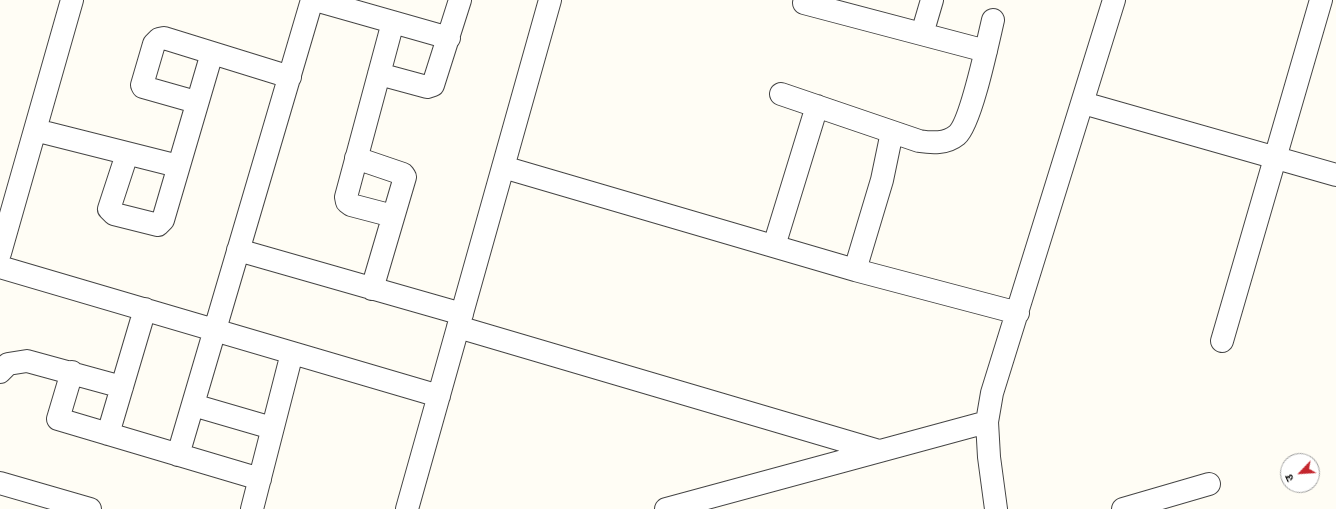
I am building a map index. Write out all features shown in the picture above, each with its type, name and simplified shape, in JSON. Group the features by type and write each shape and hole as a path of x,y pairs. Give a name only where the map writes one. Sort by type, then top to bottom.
{"street":[{"path":"0,253 72,0"},
{"path":"178,455 214,330 314,0 449,38"},
{"path":"379,74 430,87 435,83 460,0"},
{"path":"407,509 550,0"},
{"path":"922,34 932,0"},
{"path":"996,509 989,457 987,422 992,393 1114,0"},
{"path":"1222,341 1321,0"},
{"path":"804,3 842,6 922,34 986,51"},
{"path":"781,94 918,141 933,143 946,140 959,133 967,116 986,51 993,20"},
{"path":"393,22 346,197 347,202 351,205 394,216"},
{"path":"196,102 143,87 154,44 159,39 164,38 290,77"},
{"path":"126,154 109,209 114,214 155,226 158,225 163,220 196,102 212,53"},
{"path":"1083,103 1336,175"},
{"path":"774,246 817,106"},
{"path":"35,130 178,166"},
{"path":"855,270 882,180 892,132"},
{"path":"356,158 404,175 405,180 372,289"},
{"path":"503,167 855,270 1018,313"},
{"path":"238,250 372,289 460,320 879,451"},
{"path":"0,267 439,396"},
{"path":"108,434 145,309"},
{"path":"252,509 292,353"},
{"path":"0,372 8,364 27,361 72,372 122,387"},
{"path":"72,372 58,419 260,479"},
{"path":"193,405 272,428"},
{"path":"666,509 987,422"},
{"path":"0,483 90,509"},
{"path":"1123,509 1209,484"}]}
